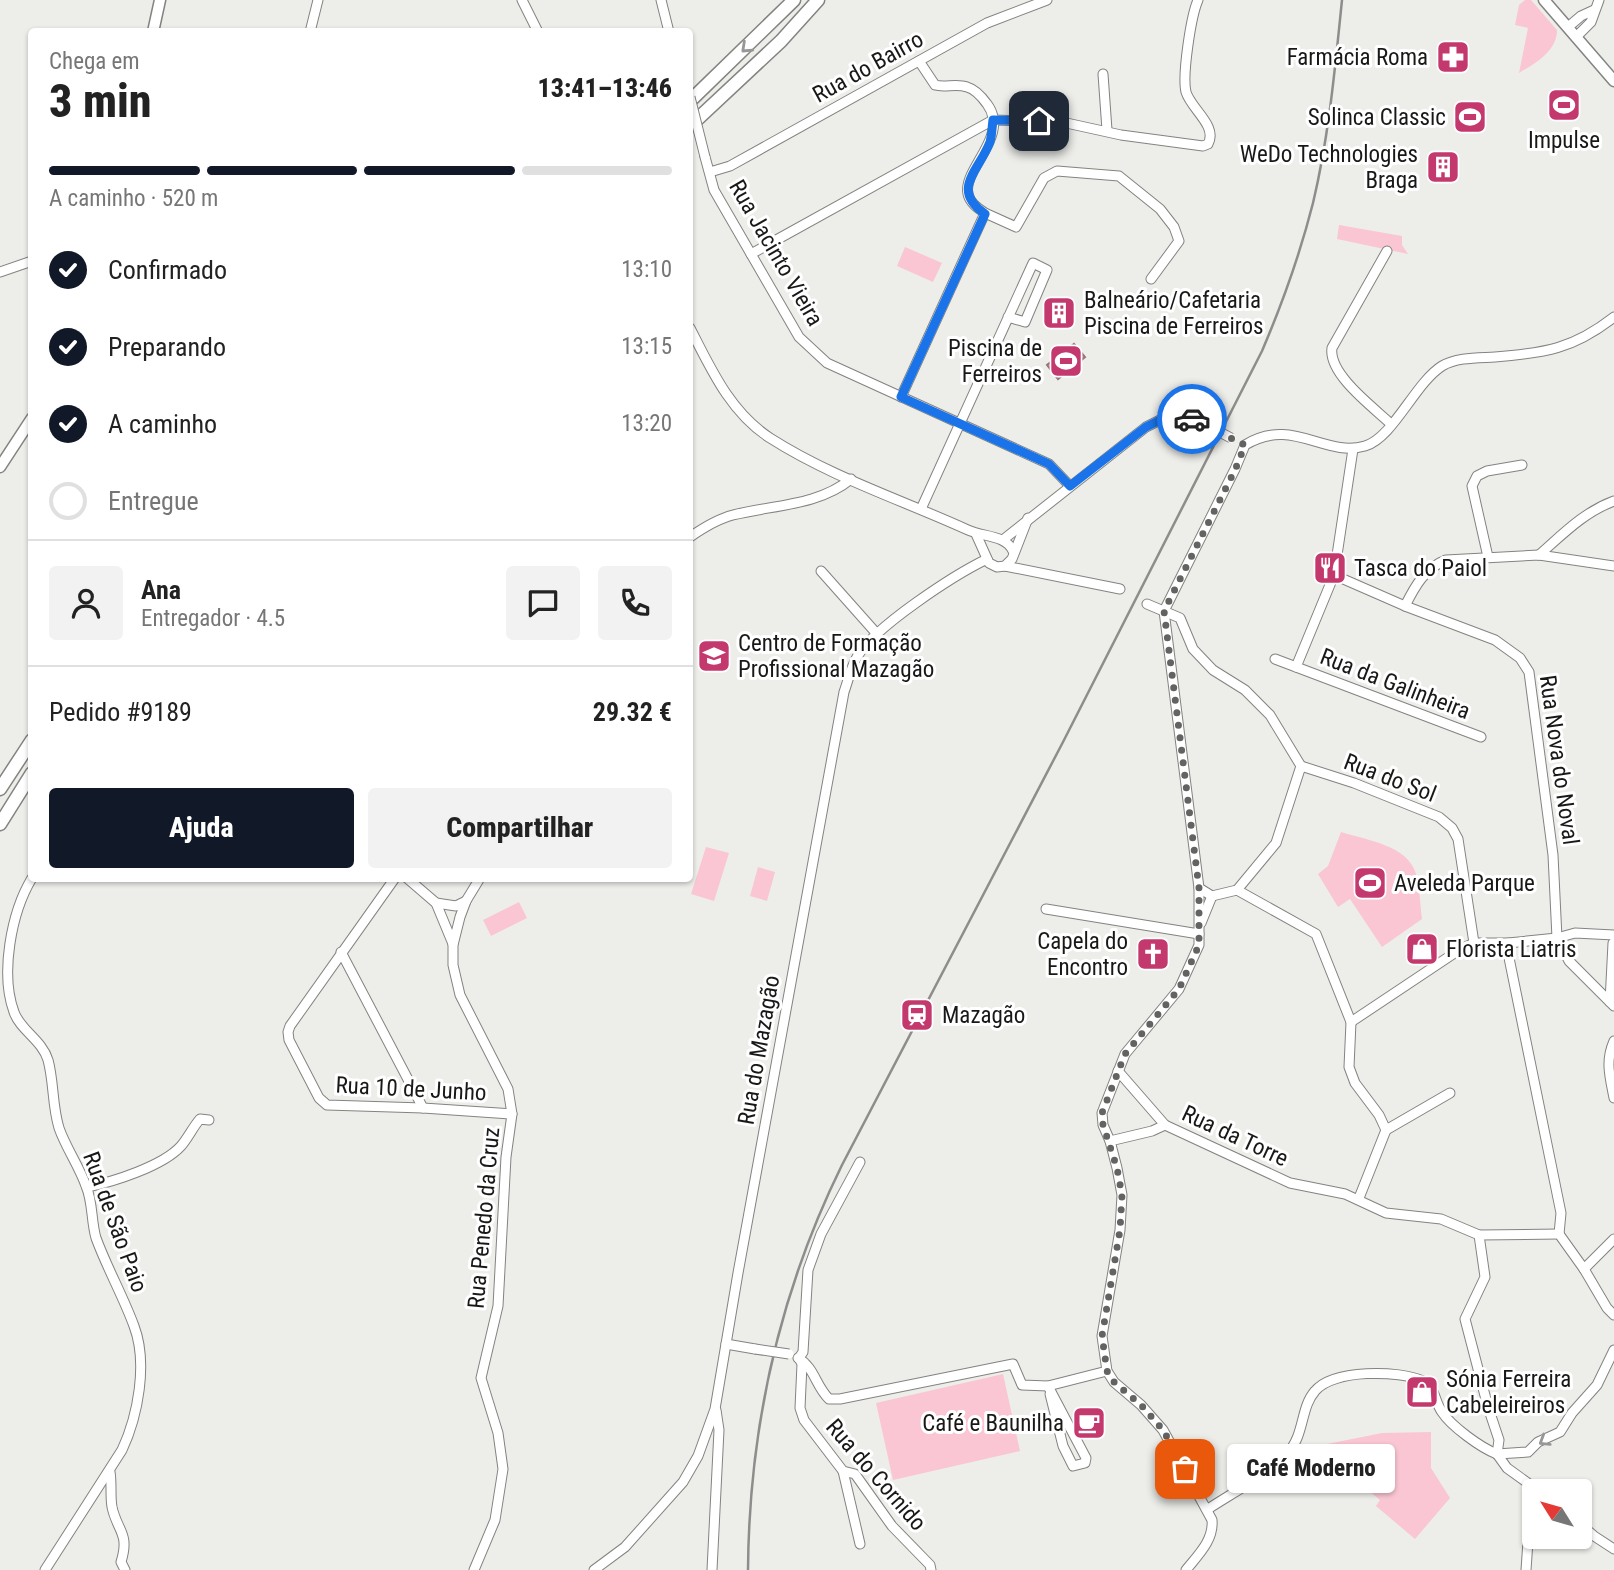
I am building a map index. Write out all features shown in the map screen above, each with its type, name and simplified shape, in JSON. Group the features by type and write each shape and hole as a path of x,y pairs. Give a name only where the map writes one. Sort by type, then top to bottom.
{"highway":[{"path":"693,96 794,0"},
{"path":"693,122 780,41 818,0"},
{"path":"0,789 28,746"},
{"path":"0,824 28,778"}],"main road":[{"path":"154,28 160,0"},
{"path":"1544,0 1614,81"},
{"path":"0,467 28,424"}],"street":[{"path":"311,28 318,0"},
{"path":"522,0 536,28"},
{"path":"661,0 668,28"},
{"name":"Rua do Bairro","path":"710,172 730,166 987,23 1047,0"},
{"path":"751,254 993,120 1062,122 1158,140 1203,146 1209,144 1211,136 1205,121 1191,103 1186,91 1192,23 1198,0"},
{"path":"1572,32 1591,22 1594,4"},
{"path":"919,61 935,85 959,85 972,89 988,105 993,120 991,140 967,186 968,196 976,207 985,214 1016,227 1044,178 1057,171 1119,176 1160,209 1174,227 1179,240 1151,279"},
{"path":"1103,74 1107,130"},
{"name":"Rua Jacinto Vieira","path":"693,111 714,190 799,337 827,363 1049,464 1070,486"},
{"path":"901,397 985,214"},
{"path":"1387,251 1330,356 1342,377 1391,424"},
{"path":"0,272 28,262"},
{"path":"921,509 1008,317 1033,263 1047,270 1025,322 1008,317"},
{"path":"1186,1570 1208,1543 1213,1528 1208,1510 1163,1430 1141,1405 1114,1382 1107,1371 1102,1336 1120,1230 1122,1195 1102,1113 1125,1054 1179,989 1199,945 1199,888 1164,611 1245,445 1255,439 1283,433 1353,449 1368,446 1380,437 1431,375 1444,365 1460,359 1535,353 1564,347 1614,318"},
{"path":"693,334 722,389 743,415 769,437 851,479 976,534 1008,541 1013,551"},
{"path":"986,556 989,544 1000,539 1146,427 1168,416 1197,421 1245,445"},
{"name":"Rua da Galinheira","path":"1296,667 1334,575 1353,449"},
{"path":"1488,557 1472,486 1476,476 1487,471 1522,465"},
{"path":"693,535 721,519 800,502 851,479"},
{"path":"1539,555 1578,520 1614,501"},
{"path":"1005,566 1012,559 1028,518"},
{"path":"976,534 986,556 997,567 1005,566 1120,589"},
{"path":"1405,606 1424,573 1433,565 1446,560 1539,555 1614,566"},
{"name":"Rua do Mazagão","path":"594,1570 625,1547 683,1482 698,1456 715,1409 844,692 857,657 877,634 986,556"},
{"path":"821,571 877,634"},
{"name":"Rua Nova do Noval","path":"1334,575 1405,606 1495,640 1520,658 1529,672 1553,855 1557,938"},
{"path":"1147,604 1180,618 1193,649 1213,670 1245,690 1270,715 1301,766 1276,843 1237,890 1212,896 1199,888"},
{"name":"Rua da Galinheira","path":"1275,659 1481,737"},
{"name":"Rua do Sol","path":"1301,766 1354,783 1439,817 1452,828 1458,839 1474,943"},
{"name":"Rua de São Paio","path":"30,882 5,944 14,1014 39,1042 48,1059 55,1115 87,1187 96,1236 136,1329 141,1368 132,1429 110,1472 45,1570"},
{"name":"Rua 10 de Junho","path":"392,882 288,1032 289,1040 319,1098 324,1104 333,1107 423,1108 512,1114"},
{"path":"412,882 436,902 456,906 466,901"},
{"name":"Rua Penedo da Cruz","path":"474,1570 495,1520 503,1469 498,1433 481,1378 498,1306 506,1157 512,1114 508,1088 460,995 453,965 453,945 466,901 478,882"},
{"path":"1237,890 1316,933 1351,1022 1349,1067 1355,1083 1387,1129"},
{"path":"1199,931 1212,896"},
{"path":"436,902 453,945"},
{"path":"1046,909 1199,931"},
{"path":"1351,1022 1458,950 1474,943 1508,943 1557,938 1575,933 1613,939 1612,1004"},
{"path":"1557,938 1569,961 1612,1004"},
{"path":"1508,943 1525,1043 1561,1213 1559,1234 1614,1315"},
{"path":"341,952 423,1108"},
{"path":"1614,1041 1609,1052 1608,1067 1614,1098"},
{"name":"Rua da Torre","path":"1118,1071 1165,1125 1290,1183 1359,1198 1386,1213 1441,1219 1479,1236"},
{"path":"1359,1198 1387,1129 1450,1093"},
{"path":"87,1187 124,1179 154,1164 182,1145 200,1119 209,1120"},
{"path":"1110,1141 1152,1131 1165,1125"},
{"name":"Rua do Cornido","path":"860,1162 821,1234 808,1270 803,1352 799,1358 802,1364 800,1408 804,1420 843,1471 855,1474 892,1526 930,1565 931,1570"},
{"path":"1522,1479 1507,1468 1497,1454 1499,1440 1465,1319 1485,1277 1479,1236 1559,1234"},
{"path":"1584,1269 1614,1239"},
{"path":"726,1344 799,1358 813,1371 821,1391 828,1399 841,1399 1013,1364 1022,1385 1049,1390 1107,1371"},
{"path":"1208,1510 1288,1453 1297,1442 1314,1391 1324,1385 1363,1373 1385,1373 1419,1379 1429,1384 1436,1395 1441,1412 1457,1428 1489,1451 1497,1454 1528,1452 1538,1442 1560,1432 1572,1412 1597,1385 1614,1350"},
{"path":"1049,1390 1086,1458 1081,1465 1073,1466 1063,1446 1049,1390"},
{"path":"712,1570 719,1430 715,1409"},
{"path":"843,1471 860,1544"},
{"path":"110,1472 112,1507 124,1534 121,1562 125,1570"},
{"path":"1592,1534 1614,1549"},
{"path":"1526,1570 1527,1549"}],"shaded area":[{"path":"1525,0 1531,0 1557,30 1549,50 1519,73 1528,28 1515,25 1519,5"},
{"path":"1339,225 1402,236 1402,245 1408,254 1337,239"},
{"path":"905,247 942,263 933,282 897,266"},
{"name":"Piscina de Ferreiros","path":"1074,344 1085,357 1058,379 1047,365"},
{"name":"Aveleda Parque","path":"1341,832 1395,850 1412,864 1416,874 1422,919 1382,947 1350,899 1338,907 1318,874 1328,866"},
{"path":"706,847 729,853 714,901 691,894"},
{"path":"758,867 775,872 767,901 750,896"},
{"path":"519,902 527,918 491,936 483,920"},
{"path":"1003,1374 1020,1451 893,1480 876,1403"},
{"path":"1431,1432 1431,1468 1450,1498 1415,1539 1376,1506 1380,1500 1362,1485 1308,1464 1317,1446 1382,1433"}],"railway":[{"path":"748,1570 754,1465 762,1413 785,1311 801,1262 842,1165 1063,742 1262,351 1290,278 1319,178 1342,0"}],"way so far":[{"path":"1185,1469 1163,1430 1141,1405 1114,1382 1107,1371 1102,1336 1120,1230 1122,1195 1102,1113 1125,1054 1179,989 1199,945 1199,888 1164,611 1245,445 1192,419"}],"place":[{"name":"Farmácia Roma","path":"1453,57"},
{"name":"Impulse","path":"1564,105"},
{"name":"Solinca Classic","path":"1470,117"},
{"name":"WeDo Technologies Braga","path":"1443,167"},
{"name":"Balneário/Cafetaria Piscina de Ferreiros","path":"1059,313"},
{"name":"Piscina de Ferreiros","path":"1066,361"},
{"name":"Tasca do Paiol","path":"1330,568"},
{"name":"Centro de Formação Profissional Mazagão","path":"714,656"},
{"name":"Aveleda Parque","path":"1370,883"},
{"name":"Florista Liatris","path":"1422,949"},
{"name":"Capela do Encontro","path":"1153,954"},
{"name":"Mazagão","path":"917,1015"},
{"name":"Sónia Ferreira Cabeleireiros","path":"1422,1392"},
{"name":"Café e Baunilha","path":"1089,1423"},
{"name":"Café Moderno","path":"1185,1469"}],"route":[{"path":"1039,121 993,120 991,140 967,186 968,196 985,214 901,397 1049,464 1070,486 1146,427 1168,416 1192,419"}]}
